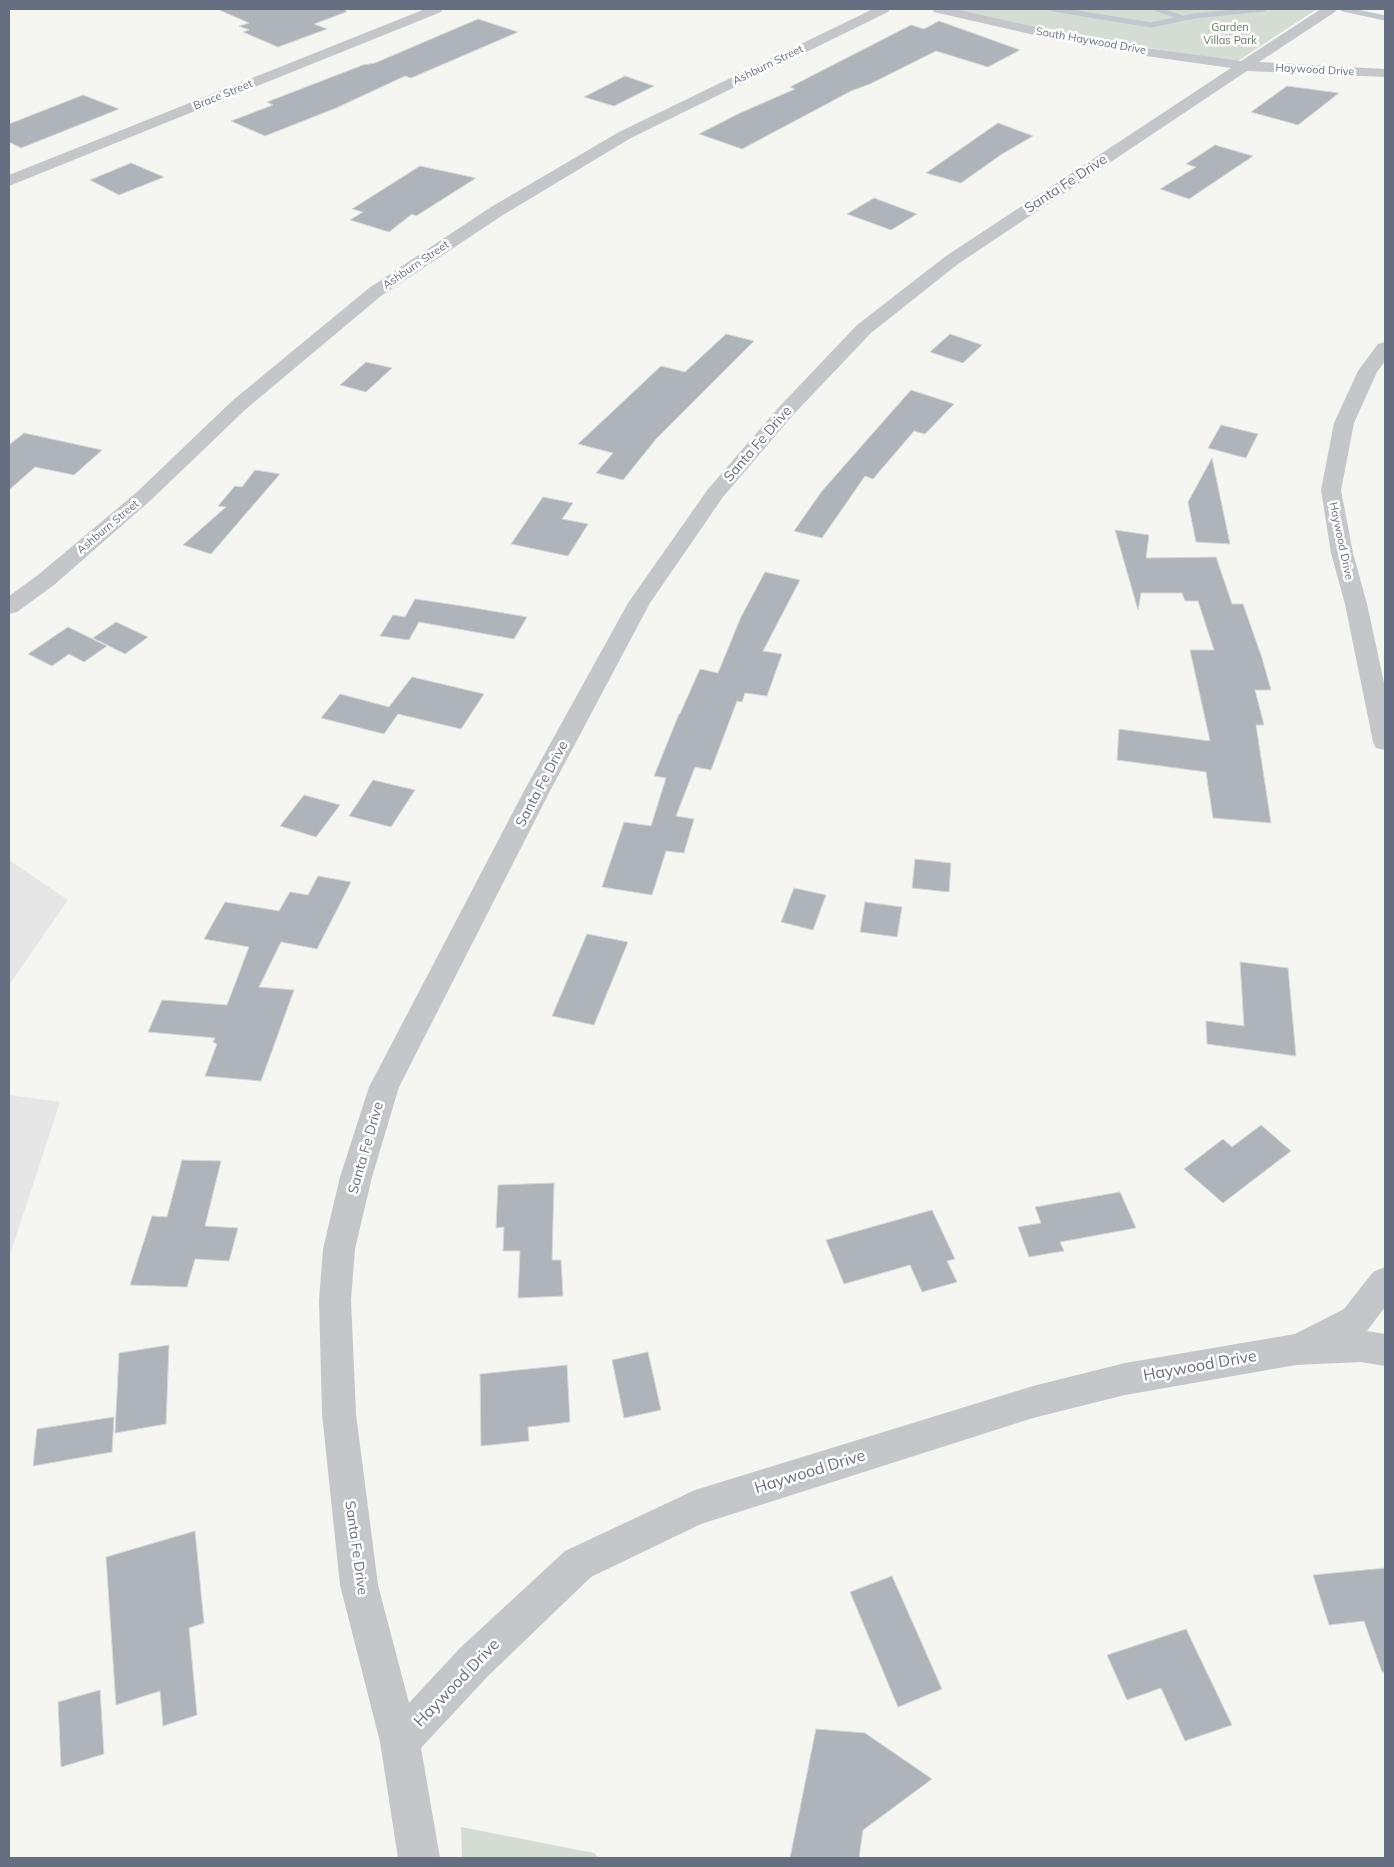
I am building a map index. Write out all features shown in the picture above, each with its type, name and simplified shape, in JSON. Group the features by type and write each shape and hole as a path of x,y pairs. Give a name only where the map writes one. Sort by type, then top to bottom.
{"street":[{"name":"Brace Street","path":"9,181 436,9"},
{"name":"Ashburn Street","path":"9,607 46,580 144,496 239,405 375,292 497,211 625,135 883,9"},
{"name":"South Haywood Drive","path":"939,9 1039,32 1139,51 1244,66"},
{"name":"Santa Fe Drive","path":"419,1858 400,1742 359,1585 339,1414 336,1300 339,1249 356,1177 384,1087 537,791 639,603 715,493 786,411 864,329 952,260 1325,12"},
{"name":"Haywood Drive","path":"1244,66 1385,73"},
{"name":"Haywood Drive","path":"1385,348 1368,371 1344,423 1331,490 1342,553 1356,604 1385,742"},
{"name":"Haywood Drive","path":"1296,1349 1356,1320 1385,1282"},
{"name":"Haywood Drive","path":"400,1742 474,1662 578,1564 695,1508 1033,1402 1125,1379 1296,1349 1360,1346 1385,1350"}],"shaded area":[{"path":"9,860 68,900 9,985"},
{"path":"9,1095 60,1102 9,1258"}],"green space":[{"name":"Garden Villas Park","path":"956,9 1317,9 1236,62 1058,33"},
{"path":"461,1827 594,1853 599,1858 462,1858"}],"building":[{"path":"217,9 346,9 346,12 314,24 327,29 278,47 243,32 249,30 239,26 249,23"},
{"path":"478,19 518,32 411,78 405,76 336,108 265,136 231,121 273,105 267,102 363,65 375,63"},
{"path":"939,21 1020,50 988,67 936,51 870,84 851,91 742,149 699,134 740,113 795,89 790,87 911,25 924,29"},
{"path":"625,76 654,86 614,106 584,97"},
{"path":"1287,86 1339,93 1298,125 1251,112"},
{"path":"83,95 119,109 21,148 9,142 9,124"},
{"path":"998,123 1033,136 1002,154 961,183 926,173"},
{"path":"1215,145 1253,156 1189,199 1160,189 1196,167 1186,164"},
{"path":"131,163 164,177 119,195 90,180"},
{"path":"420,166 476,178 416,216 412,214 389,232 350,220 363,212 352,209"},
{"path":"874,198 917,214 891,230 847,214"},
{"path":"726,334 754,341 656,439 623,480 596,473 613,453 578,444 661,366 685,372"},
{"path":"950,334 982,345 963,363 930,352"},
{"path":"366,362 392,368 366,392 340,385"},
{"path":"911,390 954,404 925,434 914,431 873,479 865,476 822,538 794,531 822,491"},
{"path":"1221,425 1258,434 1246,458 1208,448"},
{"path":"24,433 102,450 74,475 35,467 9,490 9,445"},
{"path":"1212,458 1230,544 1196,542 1188,502"},
{"path":"255,470 280,474 211,554 183,545 226,507 218,506 235,486 242,487"},
{"path":"543,497 573,503 562,519 588,524 568,556 511,544"},
{"path":"1115,530 1149,535 1146,558 1216,557 1232,604 1243,604 1271,690 1255,690 1264,725 1256,725 1271,823 1213,818 1206,772 1117,760 1119,729 1210,741 1190,650 1214,650 1198,601 1185,601 1182,593 1141,593 1138,610"},
{"path":"765,572 800,580 763,651 782,654 767,696 745,693 742,702 737,701 711,770 695,767 676,816 694,819 684,853 666,851 652,895 602,887 624,822 651,826 666,778 654,776 679,714 700,669 718,673 741,617"},
{"path":"415,599 527,617 514,639 419,622 409,640 380,636 393,615 405,617"},
{"path":"116,622 148,637 125,654 93,638"},
{"path":"68,627 107,646 84,662 69,654 52,666 28,654"},
{"path":"412,677 484,694 461,729 398,714 384,734 321,718 340,694 389,707"},
{"path":"373,780 415,790 391,827 349,816"},
{"path":"304,795 340,805 316,837 280,826"},
{"path":"915,859 951,863 949,892 912,888"},
{"path":"318,876 351,882 317,949 281,942 259,987 294,990 261,1081 205,1076 217,1044 213,1042 215,1038 148,1032 162,1000 227,1005 249,947 204,939 225,902 279,911 290,892 308,895"},
{"path":"794,888 826,895 813,930 781,922"},
{"path":"865,902 902,907 897,937 860,932"},
{"path":"587,934 628,942 594,1025 552,1016"},
{"path":"1240,962 1288,968 1296,1056 1207,1044 1206,1021 1244,1026"},
{"path":"1261,1125 1291,1151 1223,1203 1184,1169 1223,1139 1232,1147"},
{"path":"182,1160 221,1161 205,1226 238,1228 229,1261 195,1259 187,1287 130,1285 152,1216 167,1217"},
{"path":"554,1183 552,1260 561,1260 563,1296 518,1298 520,1251 503,1251 504,1227 496,1228 498,1185"},
{"path":"1120,1192 1136,1228 1060,1242 1064,1251 1029,1257 1018,1227 1041,1223 1035,1207"},
{"path":"932,1210 955,1259 947,1261 957,1282 922,1292 910,1265 844,1284 826,1240"},
{"path":"169,1345 166,1424 115,1433 119,1353"},
{"path":"648,1352 661,1410 624,1418 612,1360"},
{"path":"567,1365 570,1422 528,1427 529,1441 481,1446 480,1374"},
{"path":"114,1417 112,1452 33,1466 37,1429"},
{"path":"195,1531 204,1623 189,1628 197,1715 163,1726 160,1691 116,1705 106,1557"},
{"path":"1385,1568 1385,1672 1382,1672 1364,1621 1329,1625 1313,1575"},
{"path":"892,1576 942,1689 898,1707 850,1592"},
{"path":"1186,1629 1232,1725 1185,1741 1161,1688 1127,1700 1107,1655"},
{"path":"100,1690 104,1754 61,1767 58,1702"},
{"path":"816,1729 865,1733 932,1779 863,1830 859,1858 790,1858"}],"waterway":[{"path":"1053,9 1151,25 1194,16 1264,9"},
{"path":"1157,9 1180,17"},
{"path":"1343,9 1385,18"}]}
